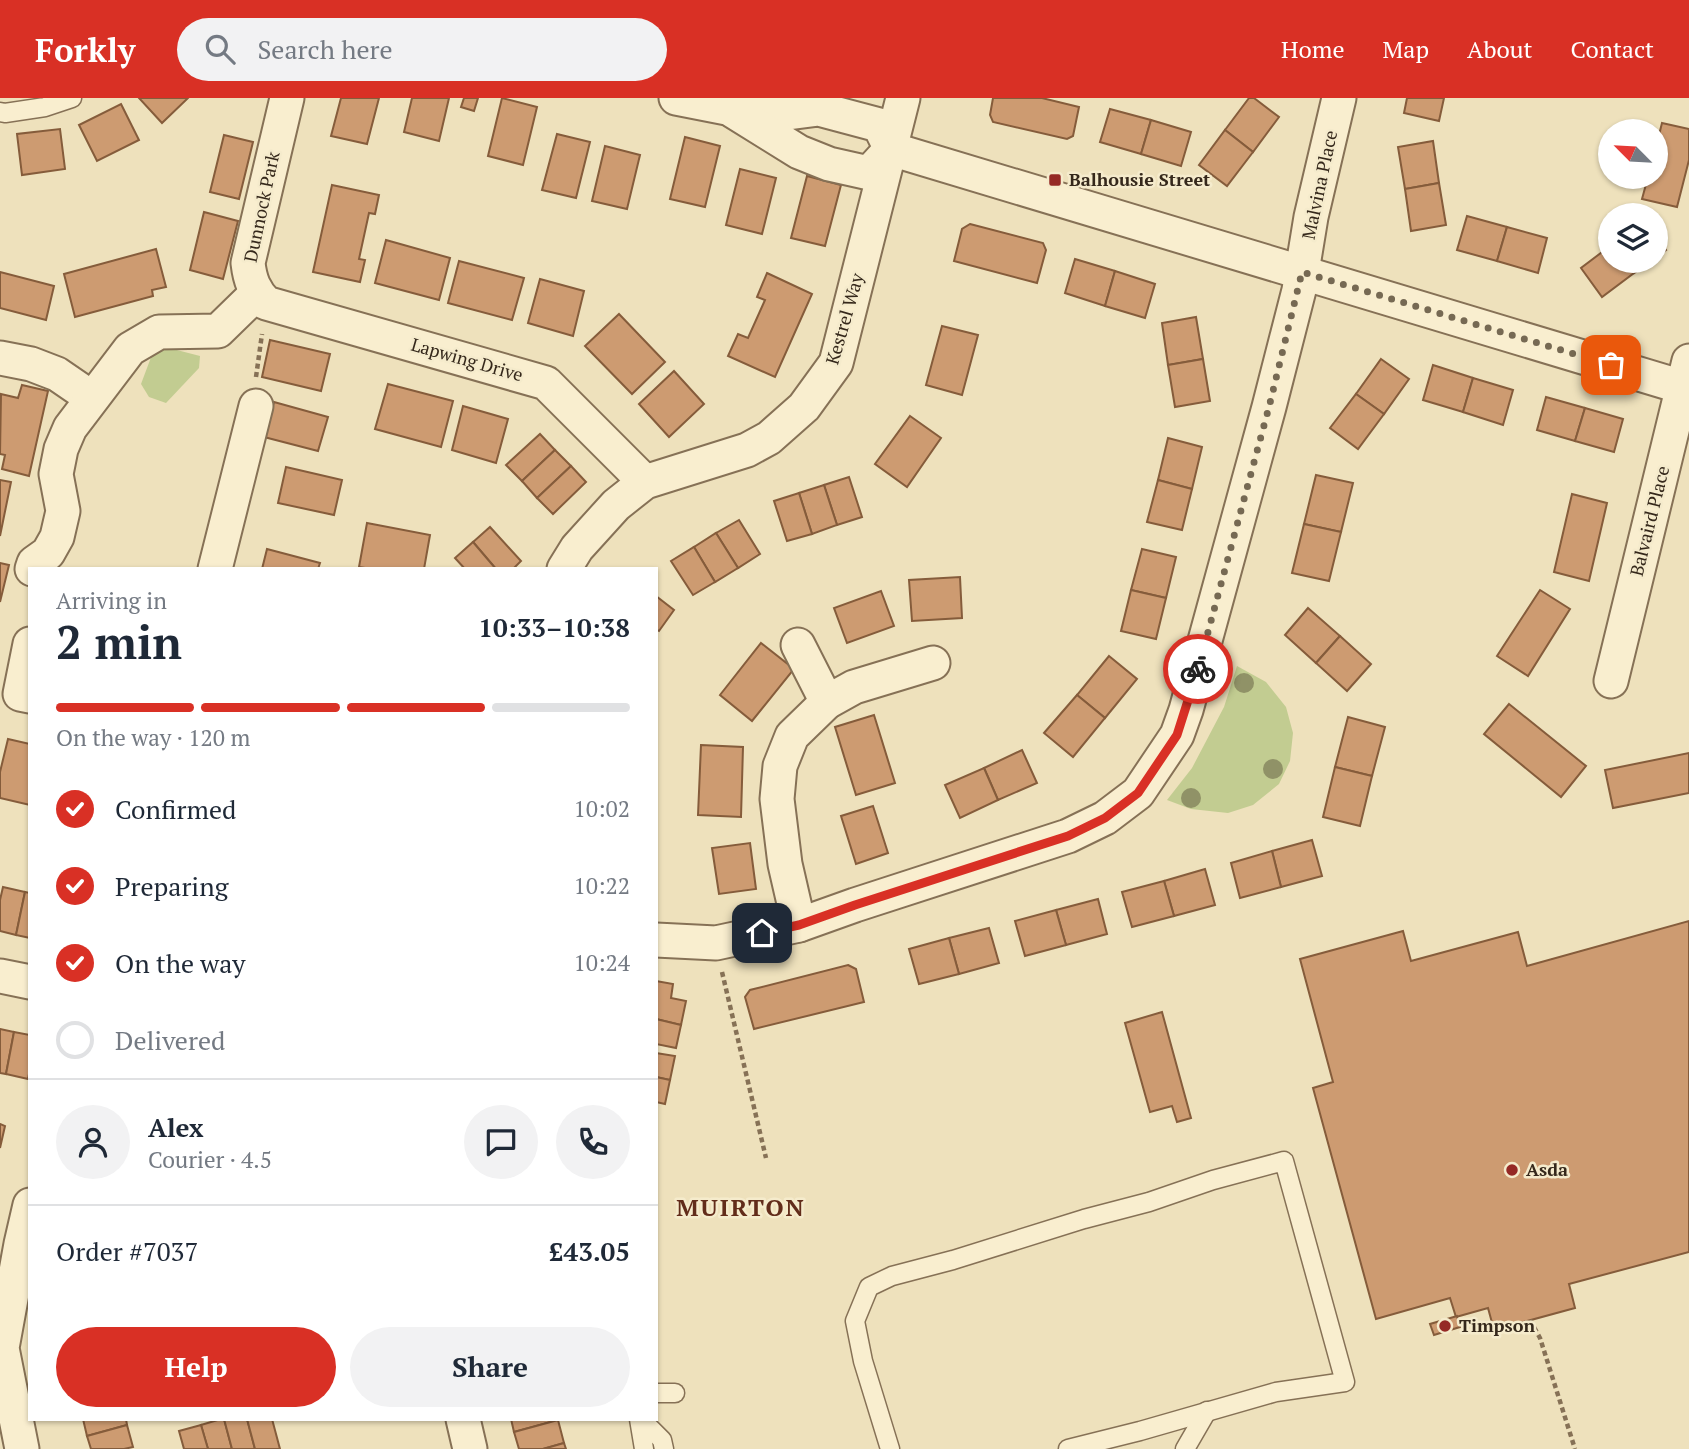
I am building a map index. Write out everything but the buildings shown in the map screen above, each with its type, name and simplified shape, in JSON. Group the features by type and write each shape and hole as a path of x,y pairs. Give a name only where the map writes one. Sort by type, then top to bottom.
{"street":[{"name":"Dunnock Park","path":"262,298 250,279 248,263 287,98"},
{"path":"676,98 732,109 788,113 818,108 879,125 891,149 1302,272 1687,379"},
{"name":"Kestrel Way","path":"565,567 577,548 616,505 645,482 747,450 769,438 804,407 836,363 903,98"},
{"name":"Malvina Place","path":"658,940 716,943 799,925 1068,836 1105,818 1138,793 1177,735 1186,710 1269,407 1302,272 1311,217 1339,98"},
{"path":"732,109 799,152 830,164 869,173 891,149"},
{"path":"33,567 48,552 57,537 63,511 56,474 61,449 70,428 130,349 159,332 218,331 262,298"},
{"name":"Lapwing Drive","path":"262,298 546,383 645,482"},
{"path":"0,358 31,364 57,374 92,398"},
{"name":"Balvaird Place","path":"1611,681 1687,379"},
{"path":"216,567 256,406"},
{"path":"797,645 827,702"},
{"path":"17,693 28,652"},
{"path":"799,925 786,864 777,799 780,766 792,736 827,702 854,687 933,663"},
{"path":"0,976 28,982"},
{"path":"22,1449 2,1348 10,1242 28,1209"},
{"path":"463,1421 469,1449"}],"lane":[{"path":"0,112 45,107 72,98"},
{"path":"890,1449 863,1361 855,1321 869,1287 892,1276 1284,1161 1345,1382 1276,1392 1068,1449"},
{"path":"658,1393 675,1393"},
{"path":"1190,1444 1207,1411"},
{"path":"640,1421 644,1449"},
{"path":"642,1421 662,1440 664,1449"}],"path":[{"path":"256,406 255,383 262,298"},
{"path":"716,943 766,1158"},
{"path":"1530,1320 1540,1338 1575,1449"}],"green space":[{"path":"169,348 200,356 199,368 166,403 149,397 141,384 153,352"},
{"path":"1237,666 1266,682 1286,707 1293,733 1290,761 1279,784 1253,805 1228,813 1191,809 1167,800 1192,768 1224,707"}],"way so far":[{"path":"1198,669 1269,407 1302,272 1611,365"}],"place":[{"name":"Balhousie Street","path":"1055,180"},
{"name":"Asda","path":"1512,1170"},
{"name":"Timpson","path":"1445,1326"}],"district":[{"name":"MUIRTON","path":"741,1208"}],"route":[{"path":"762,933 799,925 1068,836 1105,818 1138,793 1177,735 1198,669"}]}
